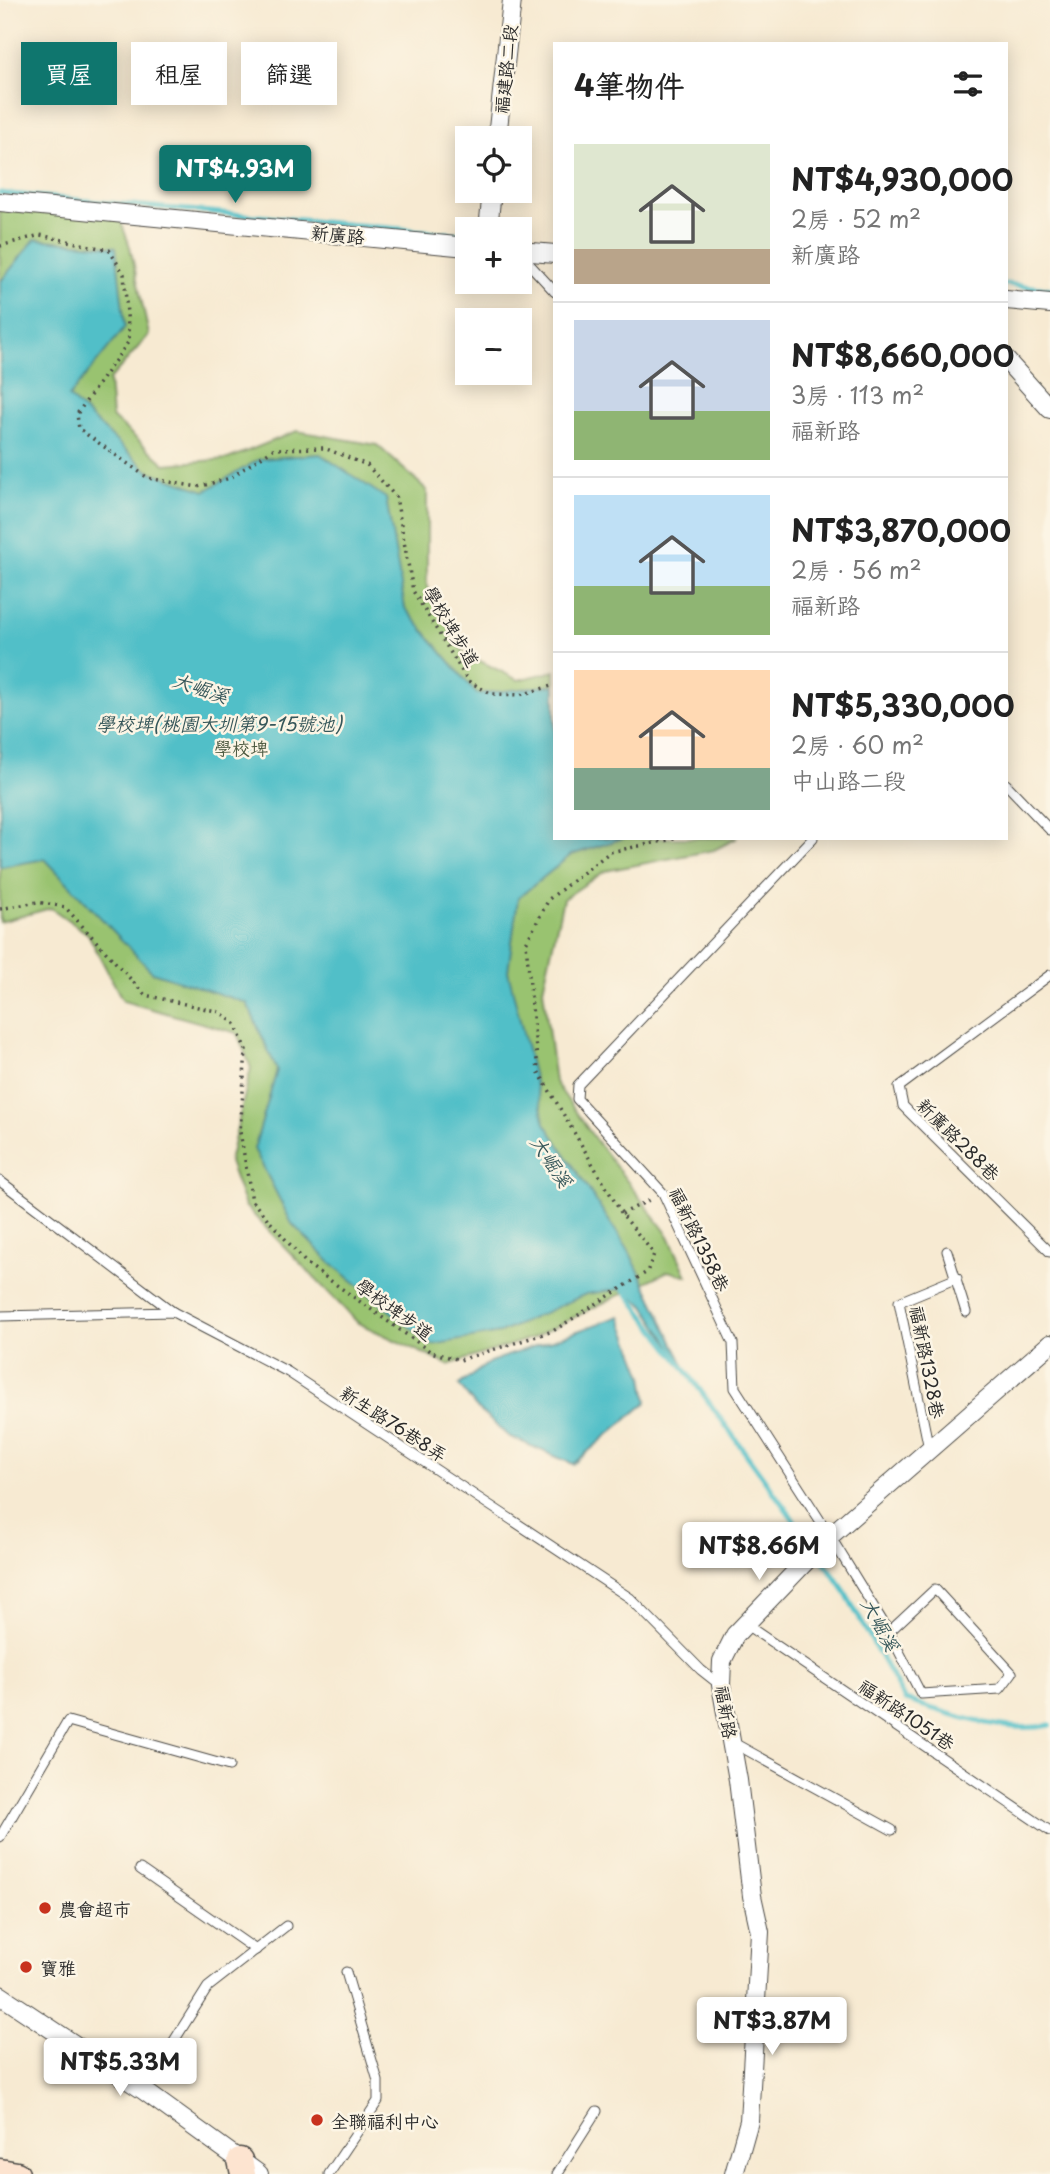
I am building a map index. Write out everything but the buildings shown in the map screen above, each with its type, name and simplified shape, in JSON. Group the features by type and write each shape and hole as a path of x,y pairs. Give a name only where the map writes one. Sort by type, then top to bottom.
{"main road":[{"path":"0,2171 17,2174"}],"street":[{"name":"福建路二段","path":"498,126 512,0"},
{"name":"新廣路","path":"0,202 455,246"},
{"path":"532,253 553,254"},
{"path":"1008,300 1050,304"},
{"path":"1008,362 1050,409"},
{"name":"福新路","path":"734,2174 749,2121 760,1932 752,1896 738,1780 721,1685 722,1661 735,1635 830,1536 1050,1344"},
{"path":"0,1995 143,2090 247,2169"}],"lane":[{"path":"532,266 553,290"},
{"path":"1008,786 1050,830"},
{"name":"福新路1358巷","path":"811,840 578,1085 577,1098 663,1193 733,1343 735,1388 889,1632 921,1694 1000,1689 1012,1673 936,1589 889,1632"},
{"name":"新廣路288巷","path":"1050,975 899,1087 903,1106 1050,1252"},
{"path":"0,1181 173,1312"},
{"path":"947,1251 966,1312"},
{"name":"福新路1328巷","path":"929,1449 898,1302 957,1278"},
{"name":"新生路76巷8弄","path":"0,1316 173,1312 288,1372 630,1598 701,1670 721,1685"},
{"name":"福新路1051巷","path":"746,1624 1050,1831"},
{"path":"0,1837 68,1721 229,1766"},
{"path":"731,1741 892,1830"},
{"path":"140,1869 256,1950"},
{"path":"143,2090 208,1987 286,1926"},
{"path":"329,2174 378,2101 378,2081 346,1972"},
{"path":"558,2174 597,2111"}],"path":[{"name":"學校埤步道","path":"0,246 40,235 109,250 124,274 130,341 77,414 79,429 148,478 198,487 230,478 273,449 324,448 367,465 396,497 413,591 468,681 492,694 520,695 553,686"},
{"name":"學校埤步道","path":"0,909 37,902 65,906 145,995 219,1012 235,1024 246,1050 240,1132 252,1201 307,1264 431,1352 460,1360 553,1331 647,1272 654,1254 622,1214 538,1071 526,943 549,899 610,852 668,840"},
{"path":"622,1214 663,1193"}],"green space":[{"name":"學校埤(桃園大圳第9-15號池)","path":"0,209 119,216 130,247 149,335 109,380 112,417 165,464 228,459 297,431 377,445 427,490 427,587 464,653 518,680 553,671 553,840 733,840 714,850 605,871 563,899 543,989 555,1082 669,1236 687,1276 668,1271 532,1338 448,1365 358,1323 245,1206 229,1162 251,1068 237,1033 123,1001 88,934 51,908 0,922"}],"water":[{"name":"學校埤(桃園大圳第9-15號池)","path":"35,239 116,247 125,327 69,397 148,471 205,491 260,459 320,454 386,498 405,608 477,694 553,685 553,840 618,840 571,855 518,898 508,971 545,1123 629,1251 690,1377 645,1306 621,1289 586,1294 500,1333 432,1345 332,1264 292,1224 254,1149 277,1070 247,1003 152,972 45,859 0,867 0,282"},
{"path":"620,1316 643,1376 647,1402 573,1464 508,1436 476,1407 459,1385 490,1362"}],"waterway":[{"path":"0,193 455,234"},
{"path":"532,241 553,243"},
{"path":"1008,284 1050,289"},
{"name":"大崛溪","path":"624,1289 842,1587 905,1700 996,1725 1050,1725"}],"place":[{"name":"農會超市","path":"45,1908"},
{"name":"寶雅","path":"26,1967"},
{"name":"全聯福利中心","path":"317,2120"}],"park label":[{"name":"學校埤","path":"241,747"}]}
